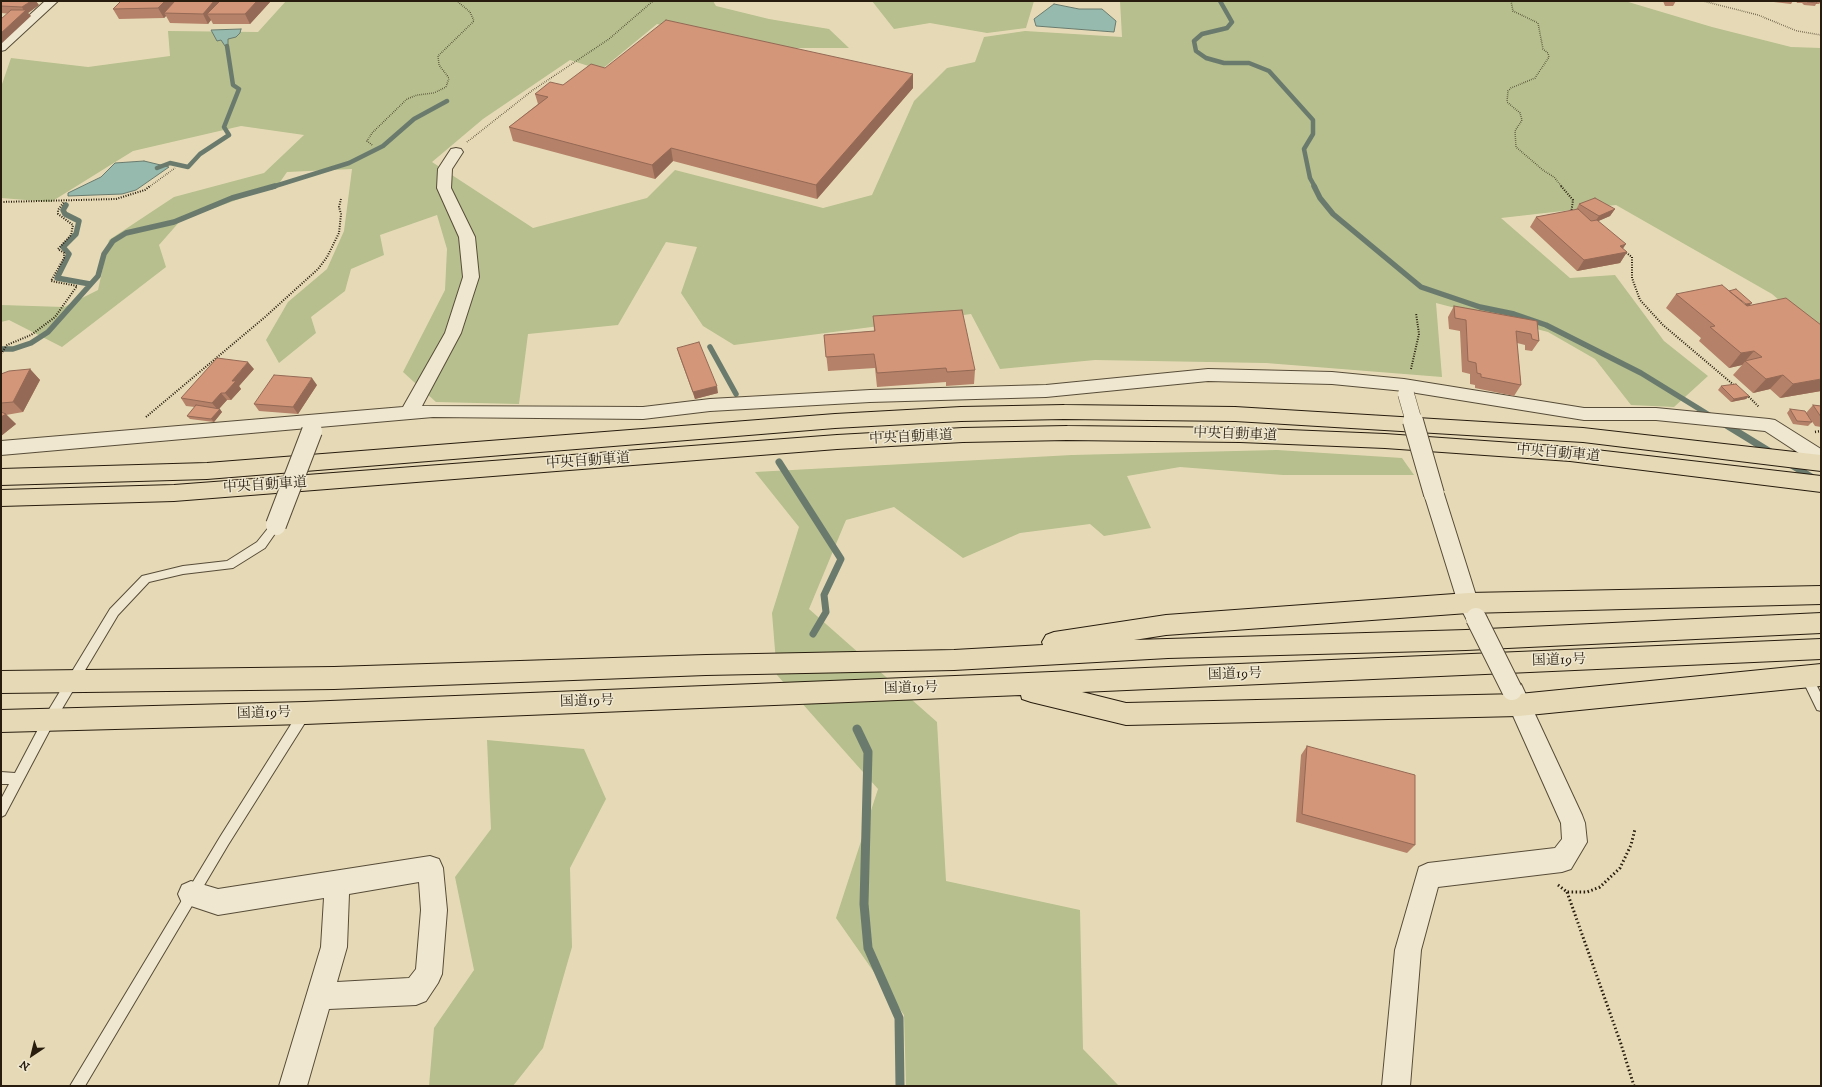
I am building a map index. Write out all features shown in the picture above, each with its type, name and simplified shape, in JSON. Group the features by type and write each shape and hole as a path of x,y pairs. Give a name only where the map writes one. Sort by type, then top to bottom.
{"highway":[{"name":"中央自動車道","path":"1,477 207,471 693,432 961,414 1144,413 1258,415 1583,435 1821,463"},
{"name":"中央自動車道","path":"1,498 174,493 837,442 964,435 1067,433 1224,435 1385,441 1570,454 1821,484"},
{"path":"954,660 1073,638 1166,625 1821,595"},
{"name":"国道19号","path":"1,682 334,678 706,665 954,660 1168,648 1466,640 1821,623"},
{"name":"国道19号","path":"1,721 305,713 1005,685 1821,649"},
{"path":"1005,685 1126,714 1516,698 1814,676"}],"street":[{"path":"1,47 52,1"},
{"path":"409,413 453,333 471,277 467,237 444,188 445,169 456,152"},
{"path":"1,448 130,436 315,425 433,411 643,413 710,404 870,396 1046,391 1208,375 1332,378 1584,414 1656,414 1769,425 1821,458"},
{"path":"1396,1086 1408,950 1428,876 1562,860 1575,842 1573,823 1516,698 1472,611 1434,494 1405,389"},
{"path":"276,525 315,425"},
{"path":"191,894 218,902 430,868 434,910 430,974 416,991 320,996"},
{"path":"293,1086 334,948 337,883"}],"lane":[{"path":"1,811 70,682 114,612 146,579 183,570 229,565 261,545 276,525"},
{"path":"1814,676 1821,706"},
{"path":"77,1086 191,894 305,713"},
{"path":"1,778 19,779"}],"path":[{"path":"372,145 367,141 372,133 407,99 417,95 434,93 446,86 449,78 439,65 438,56 474,21 470,12 458,1"},
{"path":"456,152 480,130 527,95 609,39 653,1"},
{"path":"1511,1 1513,11 1538,23 1543,49 1549,57 1535,78 1510,88 1508,92 1507,102 1520,113 1522,120 1514,131 1516,147 1544,171 1554,177 1573,200 1570,213 1576,218"},
{"path":"1703,1 1758,15 1797,31 1821,35"},
{"path":"1,202 64,202 116,199 131,196 145,190 175,168"},
{"path":"130,436 139,424 150,414 265,317 318,269 327,257 340,234 341,214 339,207 341,199"},
{"path":"1,354 8,345 31,335 43,327 54,317 77,286 51,281 64,258 64,253 58,249 70,235 73,225 58,214 58,210 64,202"},
{"path":"1620,248 1632,257 1632,278 1640,300 1663,325 1739,389"},
{"path":"1405,389 1414,360 1419,334 1416,313"},
{"path":"1745,394 1757,404 1769,425"},
{"path":"1567,892 1587,892 1600,886 1615,873 1620,868 1631,845 1635,829"},
{"path":"1538,863 1567,892 1621,1044 1634,1086"}],"green space":[{"path":"286,1 713,1 716,6 769,19 829,29 849,48 765,48 657,24 601,70 570,60 483,119 432,162 533,228 647,198 675,170 823,208 872,195 914,101 947,68 975,62 984,37 1025,31 1122,37 1120,1 1625,1 1712,27 1791,47 1821,48 1821,336 1772,294 1616,205 1501,218 1570,278 1615,275 1664,341 1708,376 1674,407 1631,405 1595,359 1548,332 1436,303 1442,377 1266,363 1095,360 1000,369 971,314 734,345 703,326 681,293 697,247 666,242 618,325 528,334 519,404 436,402 403,372 445,290 447,249 437,215 380,235 384,255 351,269 345,291 311,317 316,333 279,363 266,340 288,302 327,269 344,231 352,169 287,172 278,185 181,220 159,245 166,267 62,347 9,320 1,322 1,305 64,307 98,290 109,240 174,197 264,173 304,135 241,126 133,151 51,202 1,198 1,87 11,58 88,67 170,56 168,31 258,32"},
{"path":"872,1 1034,1 1026,28 987,33 930,23 894,29"},
{"path":"1277,450 1402,458 1414,475 1283,475 1180,467 1127,476 1151,528 1104,536 1090,524 1020,533 963,558 894,507 846,520 809,609 937,722 946,881 1080,910 1083,1049 1119,1086 906,1086 904,1015 836,918 878,789 777,675 772,613 799,527 755,472 1072,455"},
{"path":"487,740 584,749 606,799 570,868 572,947 543,1048 513,1086 429,1086 434,1028 474,970 455,877 491,829"}],"water":[{"path":"1054,4 1079,9 1102,9 1116,21 1114,32 1036,26 1034,19"},
{"path":"241,29 240,33 236,37 228,39 228,46 225,46 221,40 217,41 211,30"},
{"path":"144,161 169,167 136,190 122,194 68,196 68,193 101,177 115,163"}],"building":[{"path":"1,1 31,1 22,7 1,6"},
{"path":"121,1 165,1 158,8 113,9"},
{"path":"175,1 214,1 203,14 164,13"},
{"path":"220,1 257,1 245,14 207,14"},
{"path":"1806,1 1816,1 1817,3 1807,2"},
{"path":"11,10 26,10 1,33 1,19"},
{"path":"666,20 913,74 816,185 671,148 652,165 509,127 548,97 535,94 550,82 563,85 591,64 605,68"},
{"path":"1595,198 1615,209 1599,216 1579,204"},
{"path":"1578,209 1591,221 1597,220 1626,244 1620,246 1627,252 1584,260 1536,217"},
{"path":"1722,285 1747,306 1786,298 1821,325 1821,379 1793,384 1783,375 1766,379 1745,361 1762,357 1754,351 1741,353 1710,327 1715,326 1676,294"},
{"path":"1736,289 1752,303 1746,304 1729,291"},
{"path":"1454,306 1537,321 1539,341 1532,339 1531,334 1516,331 1521,385 1481,377 1481,374 1477,373 1476,363 1468,361 1466,320 1455,318"},
{"path":"962,310 975,370 947,372 946,368 877,373 874,354 826,357 824,335 875,331 873,316"},
{"path":"699,342 717,386 693,392 677,348"},
{"path":"217,358 248,362 232,381 236,381 225,393 221,393 212,403 181,398"},
{"path":"30,369 13,402 1,403 1,374 9,371"},
{"path":"274,375 312,378 293,407 254,404"},
{"path":"1736,384 1749,396 1734,399 1721,386"},
{"path":"196,405 220,409 211,419 187,416"},
{"path":"1813,405 1821,406 1821,417"},
{"path":"1790,409 1805,411 1812,422 1797,421"},
{"path":"1,412 6,414 1,417"},
{"path":"1307,746 1415,775 1415,845 1302,814"}],"waterway":[{"path":"1220,1 1232,22 1227,28 1202,34 1194,41 1196,51 1206,58 1224,63 1249,63 1269,71 1313,120 1313,134 1304,149 1310,178 1315,187"},
{"path":"157,168 170,163 188,167 200,154 229,135 224,127 239,89 233,85 227,46"},
{"path":"272,187 349,163 383,146 414,119 447,101"},
{"path":"1,349 13,349 31,343 48,332 98,276 104,254 113,241 126,233 174,222 232,198 275,186"},
{"path":"1314,186 1320,198 1333,214 1421,287 1480,307 1514,314 1546,325 1641,373 1714,418"},
{"path":"66,205 63,210 65,214 79,221 76,234 63,247 69,254 57,278 90,284"},
{"path":"710,347 736,394"},
{"path":"1723,423 1772,453"},
{"path":"779,462 841,559 824,595 826,612 813,634"},
{"path":"1790,464 1821,483"},
{"path":"857,729 868,752 864,904 868,948 899,1018 900,1086"}]}
